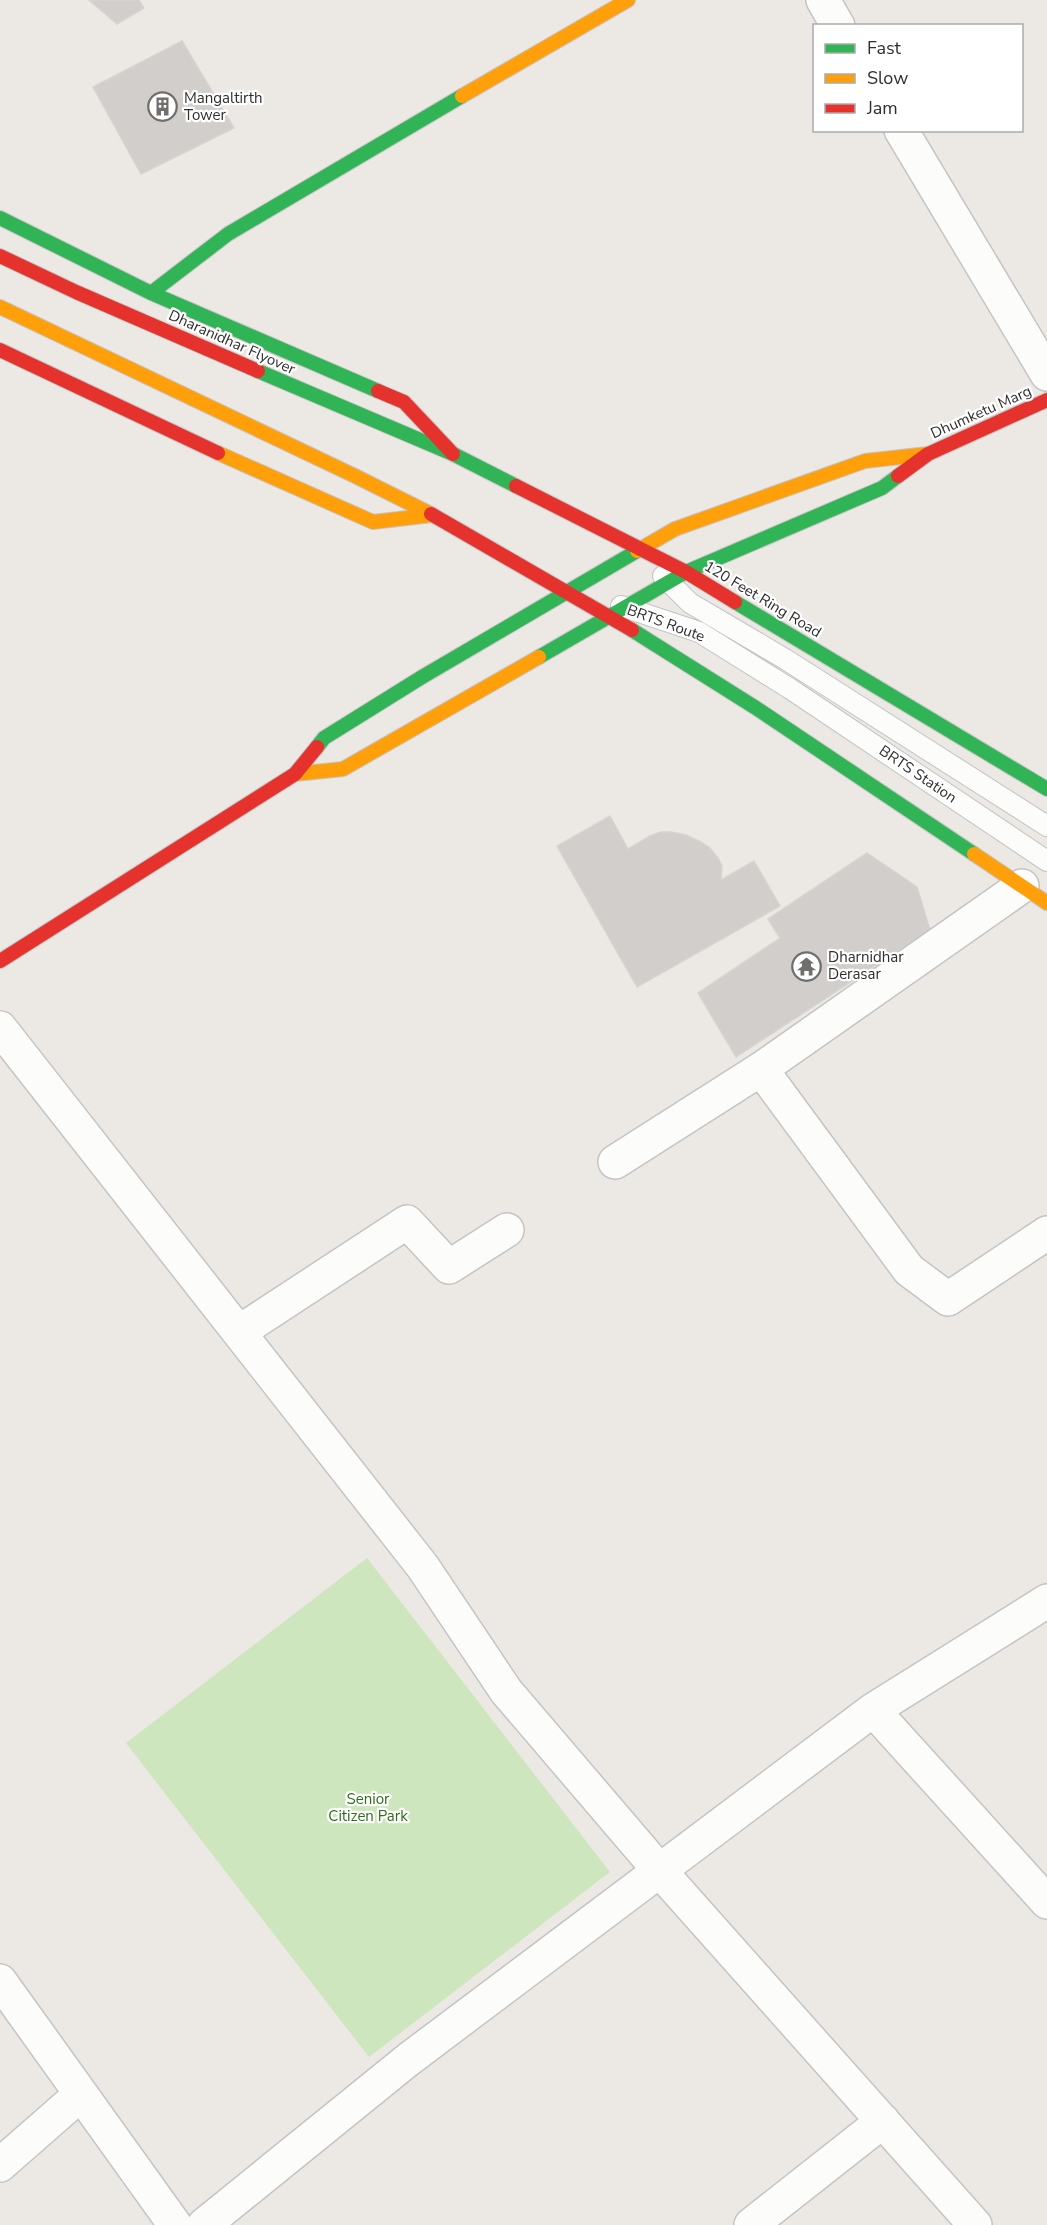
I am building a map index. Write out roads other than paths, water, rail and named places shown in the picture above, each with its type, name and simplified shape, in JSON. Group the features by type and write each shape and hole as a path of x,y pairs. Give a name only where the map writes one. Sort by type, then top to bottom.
{"street":[{"path":"151,293 228,234 414,123 628,0"},
{"path":"823,0 837,24"},
{"path":"902,132 1047,374"},
{"path":"0,218 151,293 404,402 453,454"},
{"name":"Dharanidhar Flyover","path":"0,256 76,292 453,454"},
{"path":"0,308 355,476 432,515 567,592"},
{"path":"0,350 229,458 373,522 432,515"},
{"name":"Dhumketu Marg","path":"928,454 1047,400"},
{"name":"120 Feet Ring Road","path":"453,454 686,572 1047,789"},
{"path":"0,962 295,774 324,738 422,677 675,529 864,461 928,454"},
{"path":"295,774 344,769 686,572 882,488 928,454"},
{"path":"615,1162 1035,895 617,612"},
{"path":"0,1028 423,1567 506,1691 659,1870 975,2225"},
{"path":"761,1069 909,1270 948,1299 1047,1233"},
{"path":"239,1332 407,1222 449,1267 507,1230"},
{"path":"204,2225 409,2059 873,1710 1047,1600"},
{"path":"873,1710 1047,1902"},
{"path":"0,1982 176,2225"},
{"path":"0,2165 81,2094"},
{"path":"751,2225 883,2121"}],"lane":[{"name":"BRTS Route","path":"640,549 690,603 785,659"},
{"name":"BRTS Route","path":"567,592 617,612 699,632 789,688"},
{"name":"BRTS Station","path":"785,659 1047,826"},
{"name":"BRTS Station","path":"789,688 1047,861"}],"place":[{"name":"Mangaltirth Tower","path":"163,107"},
{"name":"Dharnidhar Derasar","path":"807,966"}],"park label":[{"name":"Senior Citizen Park","path":"368,1808"}]}
